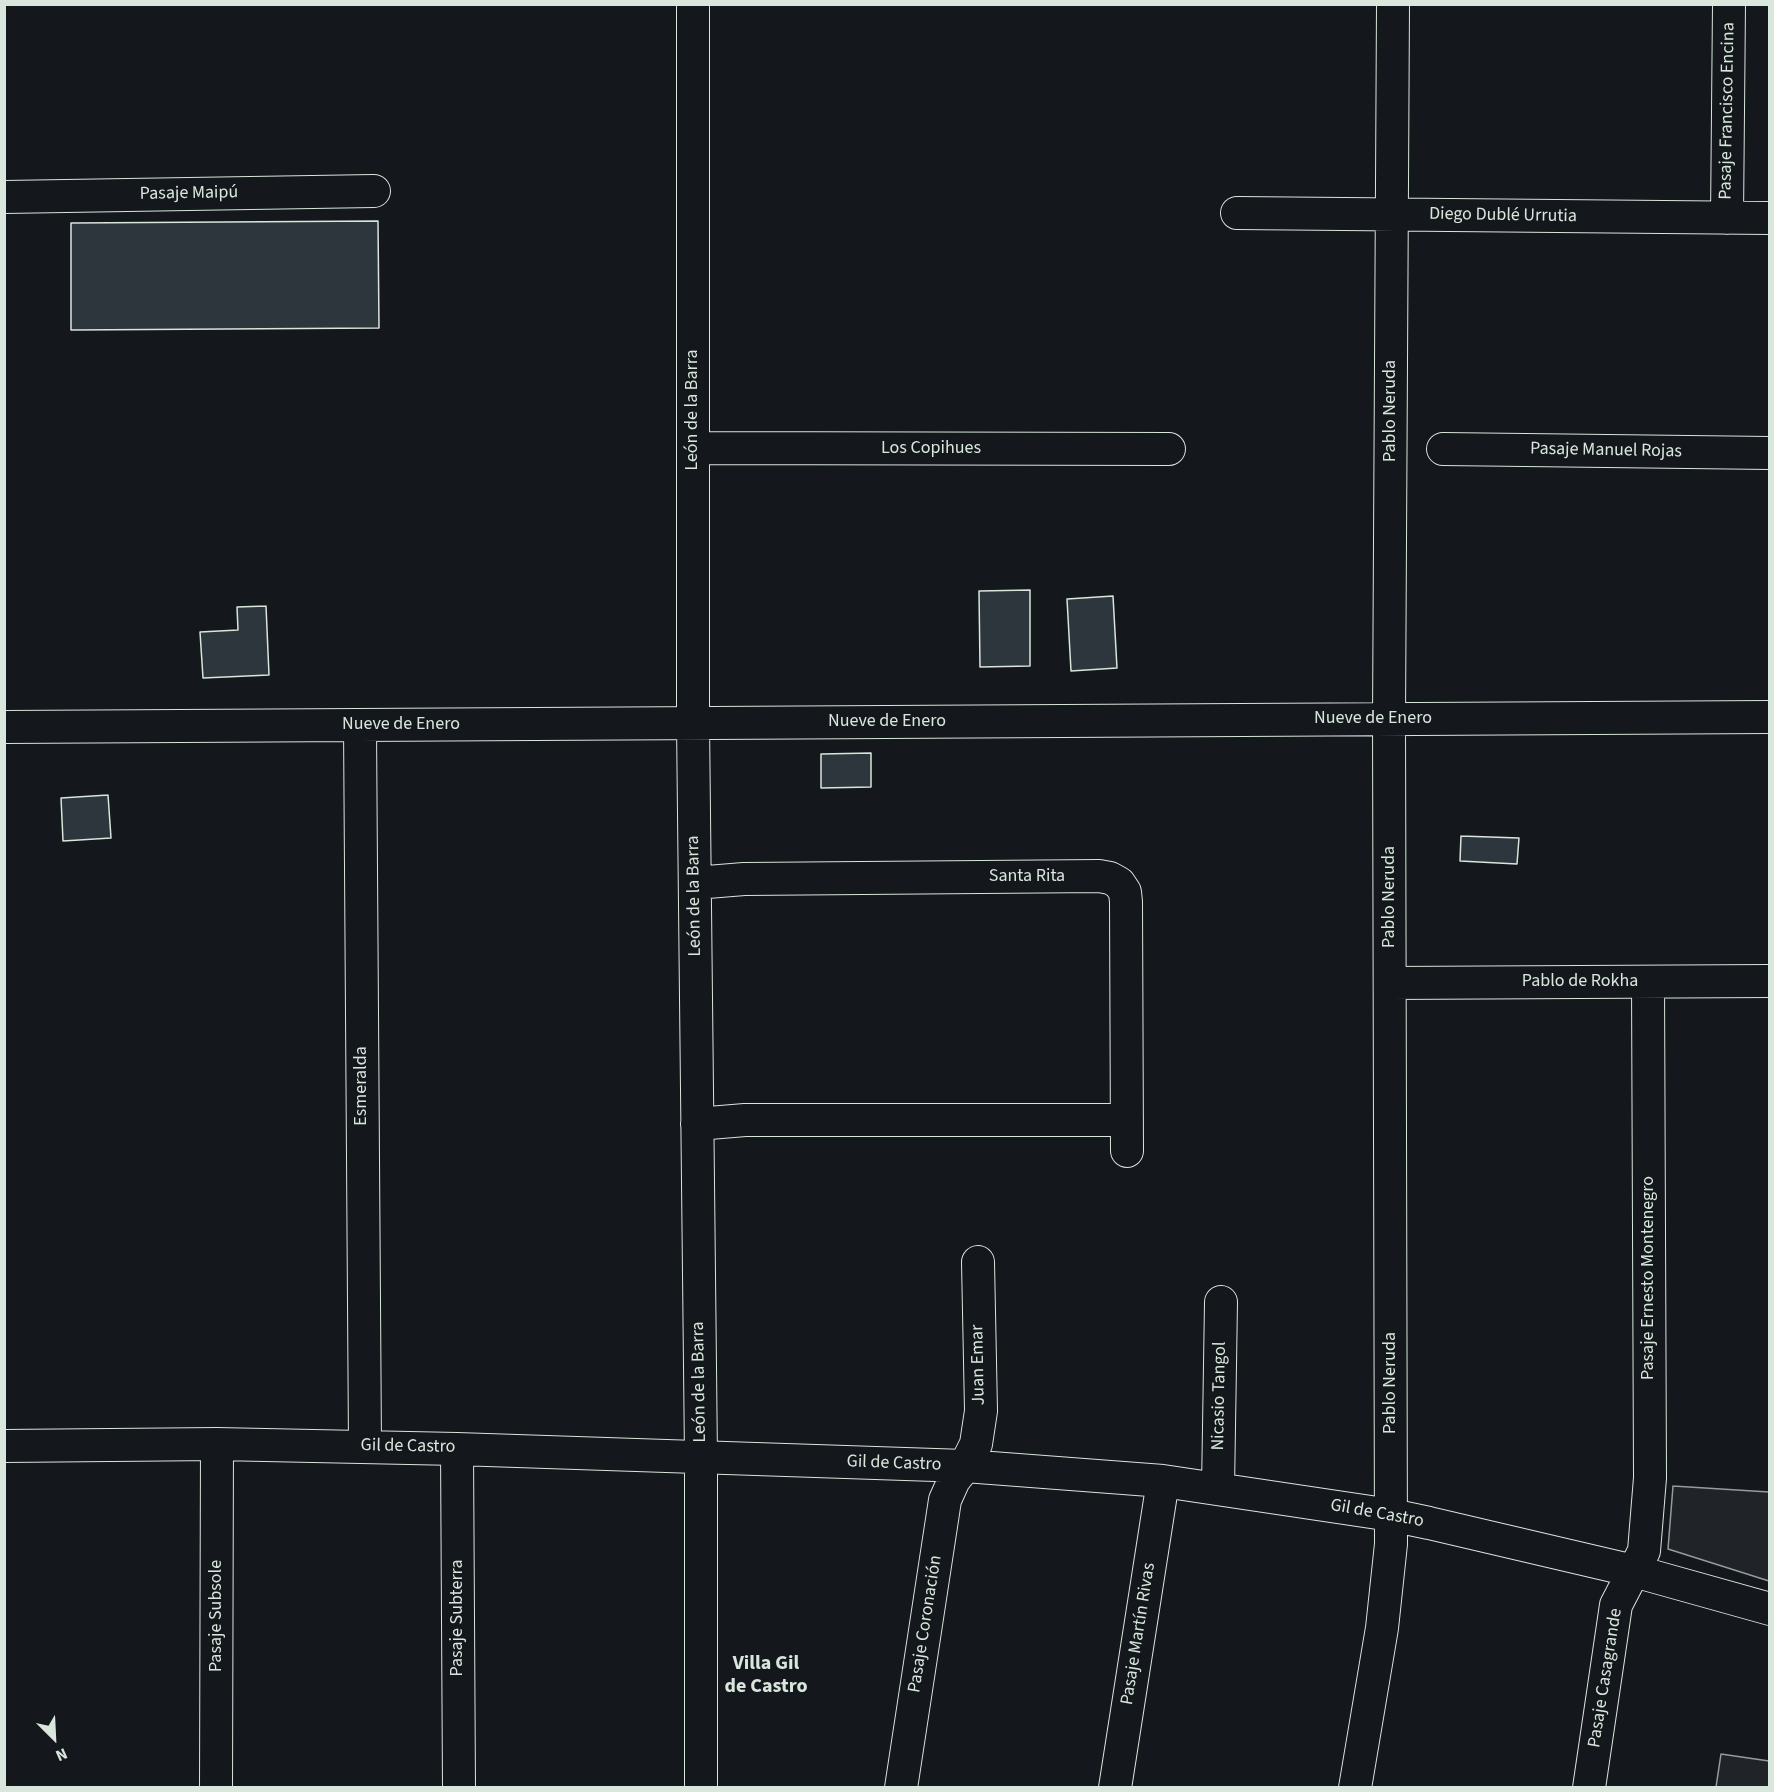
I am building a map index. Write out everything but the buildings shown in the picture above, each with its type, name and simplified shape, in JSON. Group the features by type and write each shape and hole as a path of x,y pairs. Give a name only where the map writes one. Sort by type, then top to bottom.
{"street":[{"name":"León de la Barra","path":"693,4 693,722 701,1458 701,1788"},
{"name":"Pablo Neruda","path":"1355,1788 1390,1565 1389,719 1393,4"},
{"name":"Pasaje Francisco Encina","path":"1727,218 1730,4"},
{"name":"Pasaje Maipú","path":"4,197 374,191"},
{"name":"Diego Dublé Urrutia","path":"1237,213 1770,218"},
{"name":"Los Copihues","path":"693,448 1169,449"},
{"name":"Pasaje Manuel Rojas","path":"1443,449 1770,453"},
{"name":"Nueve de Enero","path":"4,727 1770,717"},
{"name":"Esmeralda","path":"360,725 365,1446"},
{"name":"Santa Rita","path":"695,883 756,879 1087,876 1110,878 1119,883 1125,892 1126,902 1128,1151"},
{"name":"Pablo de Rokha","path":"1390,983 1770,981"},
{"name":"Pasaje Ernesto Montenegro","path":"1634,1571 1644,1551 1650,1478 1648,982"},
{"path":"697,1124 745,1120 1127,1120"},
{"name":"Juan Emar","path":"965,1466 976,1444 981,1411 978,1262"},
{"name":"Nicasio Tangol","path":"1218,1490 1221,1302"},
{"name":"Gil de Castro","path":"4,1446 217,1444 365,1446 965,1466 1164,1481 1391,1515 1634,1571 1770,1609"},
{"name":"Pasaje Subsole","path":"216,1788 217,1444"},
{"name":"Pasaje Subterra","path":"457,1449 459,1788"},
{"name":"Pasaje Coronación","path":"901,1788 945,1500 954,1480 965,1466"},
{"name":"Pasaje Martín Rivas","path":"1115,1788 1164,1481"},
{"name":"Pasaje Casagrande","path":"1589,1788 1616,1605 1634,1571"}],"shaded area":[{"path":"1673,1486 1769,1492 1769,1581 1668,1549"},
{"path":"1721,1754 1769,1761 1769,1787 1716,1787"}],"district":[{"name":"Villa Gil de Castro","path":"766,1676"}]}
